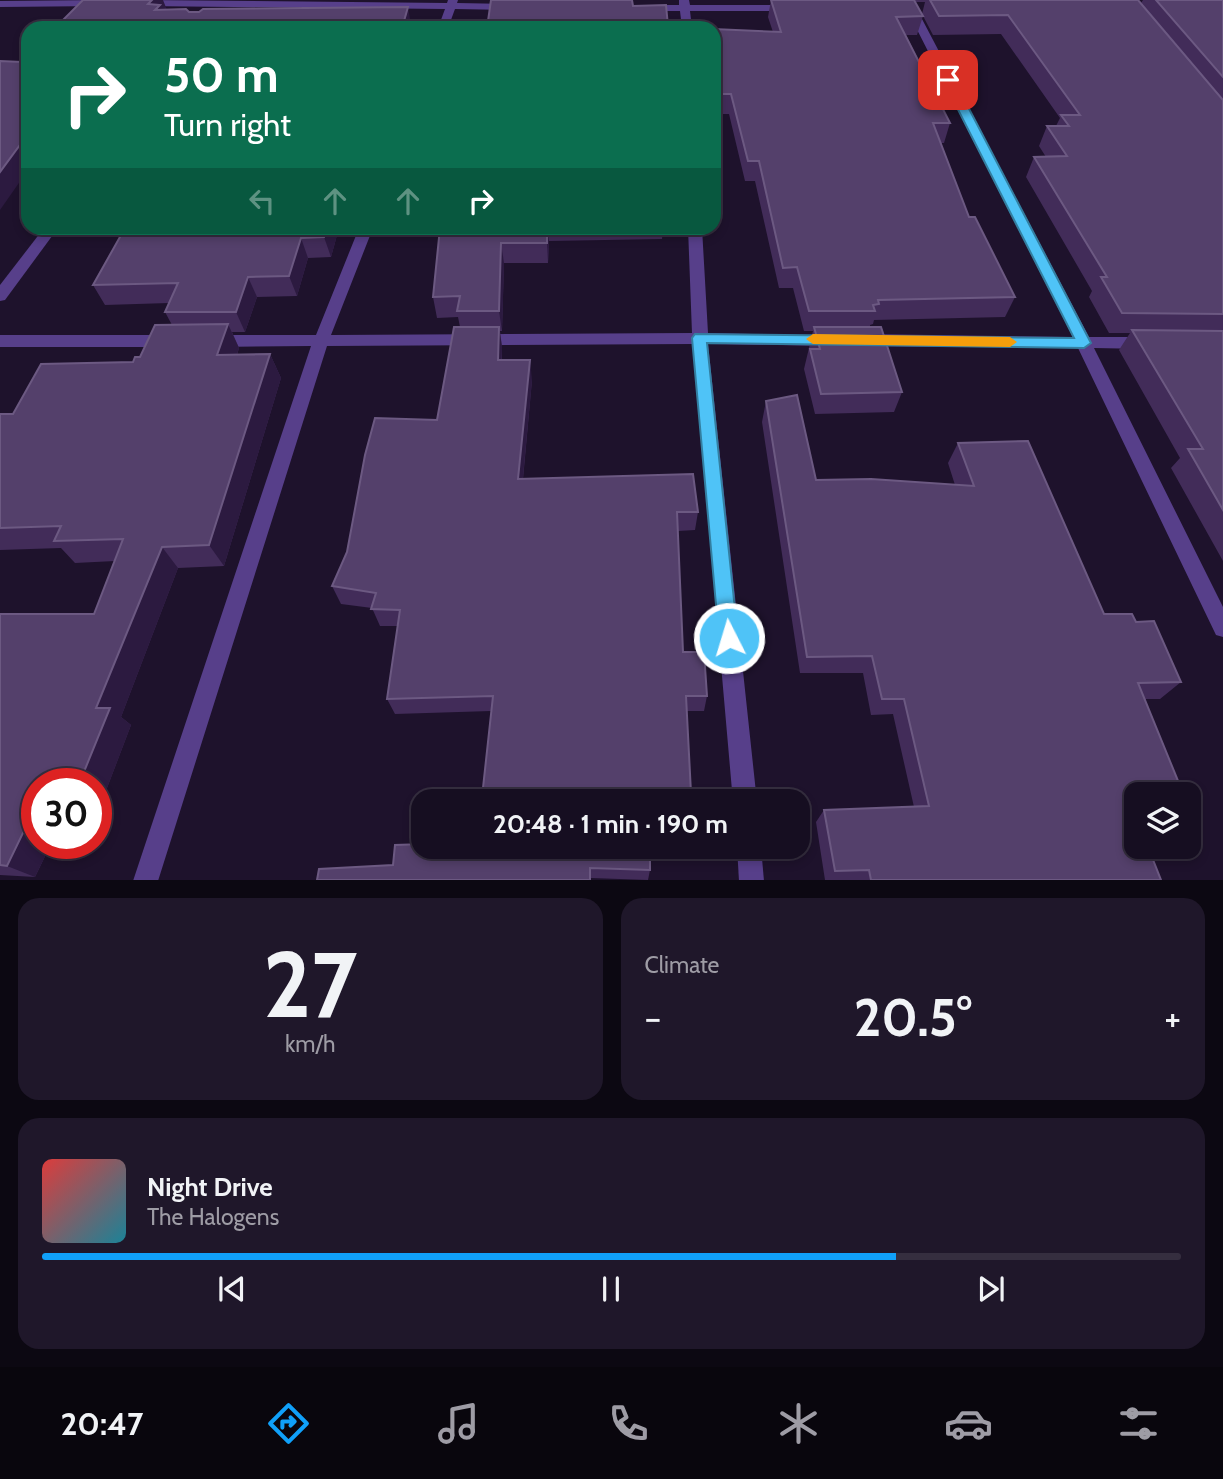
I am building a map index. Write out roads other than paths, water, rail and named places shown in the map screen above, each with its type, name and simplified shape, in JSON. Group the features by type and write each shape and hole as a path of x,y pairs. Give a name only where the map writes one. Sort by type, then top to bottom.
{"street":[{"path":"207,20 220,2"},
{"path":"446,21 452,3"},
{"path":"123,4 452,3 521,7"},
{"path":"0,4 110,4"},
{"path":"631,8 685,4 805,8"},
{"path":"910,6 1084,343 1223,628"},
{"path":"0,296 46,235"},
{"path":"145,880 321,341 363,235"},
{"path":"695,235 700,338 744,789"},
{"path":"0,341 700,338 1167,342"},
{"path":"750,859 752,880"}]}
